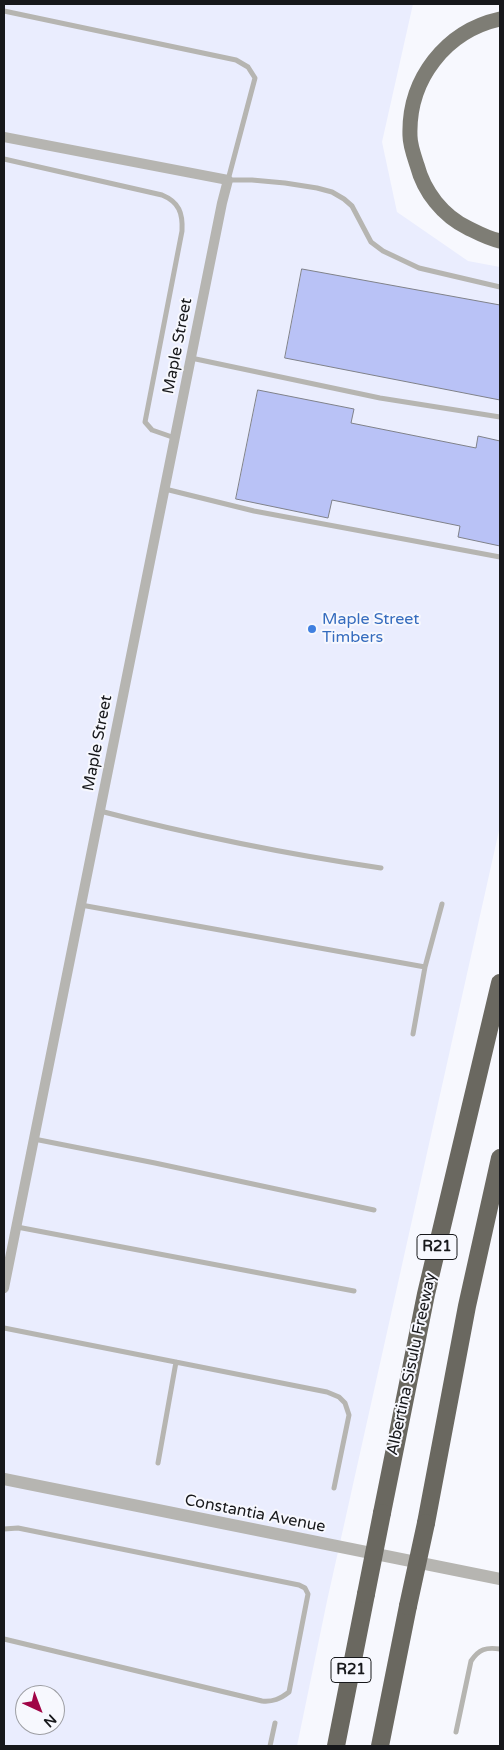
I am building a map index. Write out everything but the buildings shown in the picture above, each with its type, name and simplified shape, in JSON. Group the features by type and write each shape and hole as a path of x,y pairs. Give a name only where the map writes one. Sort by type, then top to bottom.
{"highway":[{"name":"Albertina Sisulu Freeway","path":"336,1746 426,1294 500,983"},
{"name":"R21","path":"380,1746 426,1523 467,1306 500,1158"}],"main road":[{"path":"500,19 476,26 434,60 416,91 412,108 410,136 423,183 444,211 459,223 500,241"}],"street":[{"path":"4,137 228,180"},
{"name":"Maple Street","path":"4,1288 228,180"},
{"name":"Constantia Avenue","path":"4,1479 500,1579"}],"lane":[{"path":"4,11 236,60 248,66 255,78 228,180 285,183 332,192 352,206 371,242 383,251 419,268 500,287"},
{"path":"4,159 155,193 170,198 180,209 183,217 182,231 146,422 152,430 175,438"},
{"path":"191,358 380,398 500,417"},
{"path":"165,489 254,511 500,557"},
{"path":"100,811 161,827 300,856 381,868"},
{"path":"412,1034 425,967 442,904"},
{"path":"81,905 425,967"},
{"path":"34,1139 374,1210"},
{"path":"16,1227 354,1291"},
{"path":"4,1328 327,1392 339,1397 349,1415 334,1488"},
{"path":"158,1463 176,1362"},
{"path":"4,1529 18,1528 299,1585 305,1588 308,1594 289,1692 280,1699 271,1702 4,1639"},
{"path":"456,1732 471,1661 478,1652 490,1647 500,1649"},
{"path":"270,1746 275,1723"}],"shaded area":[{"path":"4,4 413,4 382,142 397,212 468,261 500,267 500,826 327,1601 297,1746 4,1746"}],"place":[{"name":"Maple Street Timbers","path":"312,629"}]}
